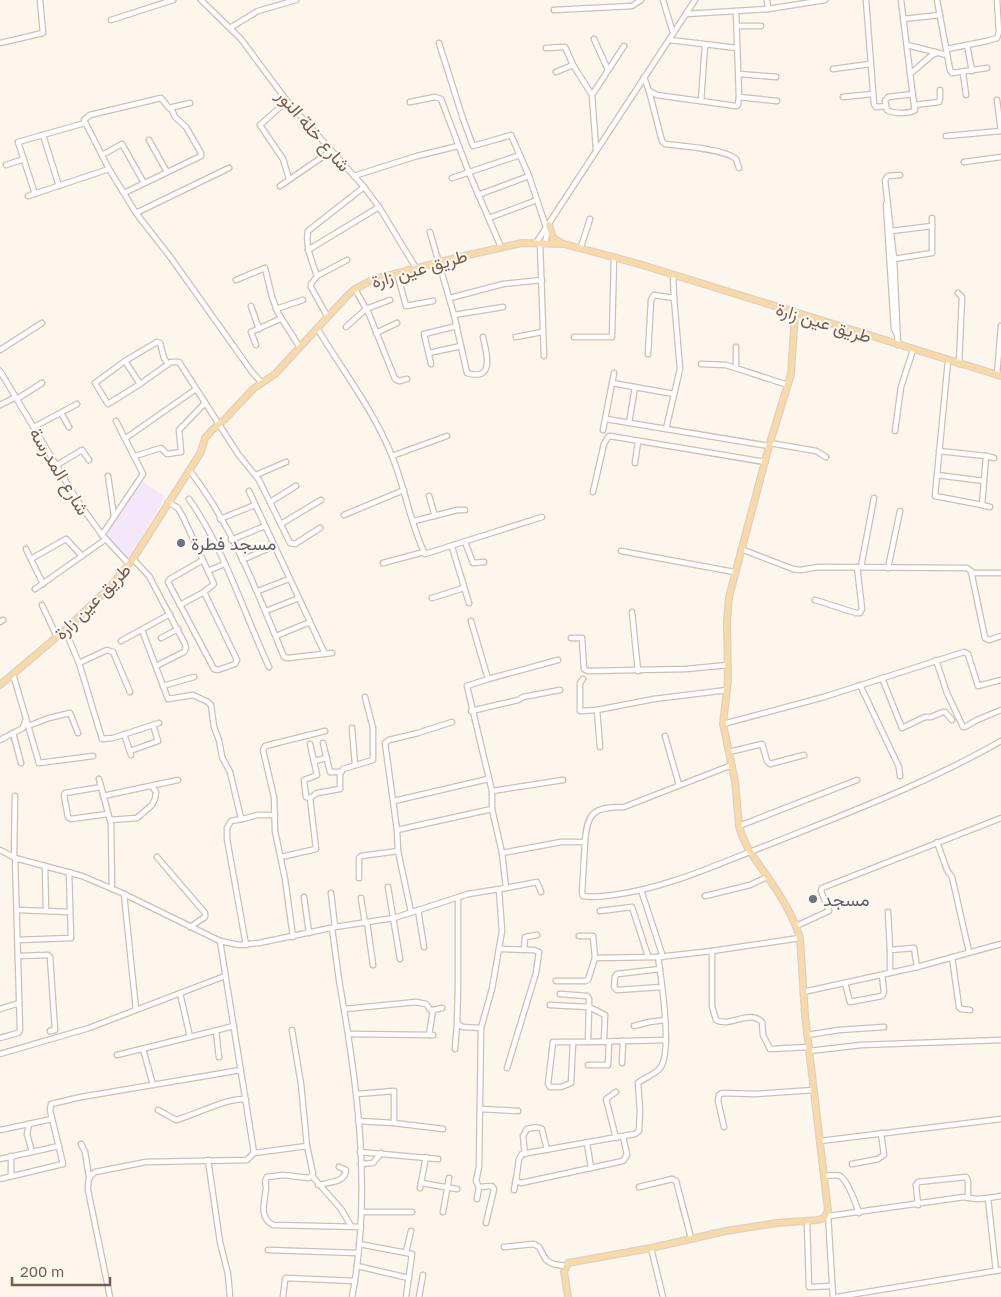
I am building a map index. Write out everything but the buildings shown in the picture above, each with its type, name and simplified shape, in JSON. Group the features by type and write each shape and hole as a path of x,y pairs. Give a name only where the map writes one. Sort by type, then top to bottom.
{"main road":[{"path":"548,225 553,238 564,244"},
{"name":"طريق عين زارة","path":"0,685 57,637 109,588 131,561 201,452 206,436 253,389 275,374 327,316 355,289 374,279 522,243 564,244 614,257 999,376"},
{"path":"568,1297 564,1272 566,1266 570,1263 651,1248 691,1238 777,1223 807,1222 824,1218 828,1213 807,1035 800,938 786,905 749,852 741,836 738,826 732,765 723,724 728,665 727,611 740,549 788,384 792,366 795,312"}],"street":[{"path":"0,43 43,33 40,0"},
{"path":"111,20 174,0"},
{"name":"شارع خلة النور","path":"202,0 254,54 287,100 364,187 379,207 416,268"},
{"path":"230,28 258,11 296,0"},
{"path":"554,10 632,6 641,0"},
{"path":"663,0 673,33"},
{"path":"544,356 541,243 548,225 695,0"},
{"path":"767,0 768,9"},
{"path":"686,14 768,9 825,0"},
{"path":"866,0 872,94 875,106 886,106"},
{"path":"901,0 903,19 907,45 915,110 892,113 887,110 885,101 888,97 913,94"},
{"path":"937,0 952,73 987,68"},
{"path":"947,49 997,38 997,0"},
{"path":"650,91 656,95 736,106 739,103 739,74 736,11"},
{"path":"903,19 940,15"},
{"path":"737,26 761,26"},
{"path":"594,39 608,70"},
{"path":"670,40 737,48"},
{"path":"440,43 451,84 473,146 510,134 548,225 541,243"},
{"path":"701,101 705,45"},
{"path":"907,45 947,55"},
{"path":"967,45 972,71"},
{"path":"592,95 624,46"},
{"path":"546,48 566,47 573,65 592,95 596,150"},
{"path":"910,74 932,55 938,53"},
{"path":"833,69 870,64"},
{"path":"556,72 573,65"},
{"path":"963,72 966,95"},
{"path":"739,74 776,77"},
{"path":"644,77 650,91 662,141 665,144 734,156 739,168"},
{"path":"914,105 939,102 940,90"},
{"path":"843,97 872,94"},
{"path":"410,102 435,97 441,100 468,173 501,247"},
{"path":"739,97 777,101"},
{"path":"190,103 172,108 167,107 161,98 84,118 110,170 136,213 262,383"},
{"path":"287,100 260,125 283,159 289,179"},
{"path":"946,136 1001,131 997,100"},
{"path":"124,193 202,154 186,127 176,117 172,108"},
{"path":"35,194 18,142 85,123"},
{"path":"42,135 59,186"},
{"path":"149,140 167,172"},
{"path":"102,155 122,144 144,183"},
{"path":"354,176 416,156 458,146"},
{"path":"280,186 331,150"},
{"path":"452,178 520,156"},
{"path":"964,162 1001,157"},
{"path":"6,165 24,159"},
{"path":"136,213 228,168"},
{"path":"28,196 110,170"},
{"path":"898,345 894,260 886,178 888,176 900,175"},
{"path":"478,195 529,176"},
{"path":"317,276 308,250 306,239 308,231 364,187"},
{"path":"489,218 537,200"},
{"path":"888,200 885,209 891,262 894,329 898,336"},
{"path":"308,250 379,207"},
{"path":"894,260 932,253 932,218"},
{"path":"580,247 590,219"},
{"path":"891,231 932,226"},
{"path":"430,232 450,298 468,373 481,373 486,369 488,363 483,337"},
{"path":"574,337 612,337 614,257"},
{"path":"327,316 311,288 311,284 317,276 347,260"},
{"path":"236,280 265,268 280,319 299,346"},
{"path":"397,273 406,306 433,301"},
{"path":"666,429 680,369 672,275"},
{"path":"450,298 503,284 542,280"},
{"path":"355,289 366,309 395,379 399,381 407,379"},
{"path":"958,294 962,297 958,364"},
{"path":"648,354 652,296 674,298"},
{"path":"276,309 304,300"},
{"path":"346,327 366,309 390,300"},
{"path":"251,306 259,329"},
{"path":"454,315 503,307"},
{"path":"256,345 251,332 280,319"},
{"path":"0,350 42,323"},
{"path":"376,333 397,323"},
{"path":"431,364 424,334 457,326"},
{"path":"999,376 1001,326"},
{"path":"317,328 367,406 392,456 424,552"},
{"path":"516,337 542,332"},
{"path":"168,364 164,358 160,343 157,342 125,361 95,383 109,404 168,364 175,361 179,362 241,459 256,475 290,543 293,544 320,528"},
{"path":"429,354 461,346"},
{"path":"736,347 736,367"},
{"path":"895,430 901,387 912,350"},
{"path":"125,361 140,384"},
{"path":"948,361 935,497 990,507"},
{"path":"701,364 722,364 736,367 788,384"},
{"name":"شارع المدرسة","path":"0,371 77,500 104,538 149,576 178,629 185,644 185,650 156,666"},
{"path":"603,430 614,373"},
{"path":"0,406 42,383"},
{"path":"612,383 674,394"},
{"path":"629,423 635,387"},
{"path":"126,438 196,389"},
{"path":"135,456 161,448 167,454 181,451 179,430 205,403"},
{"path":"34,427 76,404"},
{"path":"61,412 69,427"},
{"path":"606,419 816,451 826,457"},
{"path":"35,589 104,538 114,516 143,474 116,421"},
{"path":"392,456 447,436"},
{"path":"593,492 604,444 608,437 612,436 765,462"},
{"path":"635,463 638,441"},
{"path":"57,465 82,450 89,460"},
{"path":"939,451 994,458"},
{"path":"982,506 986,456"},
{"path":"256,475 286,462"},
{"path":"189,470 220,519 258,591 286,658 332,653"},
{"path":"937,475 984,481"},
{"path":"108,476 114,516"},
{"path":"270,502 296,486"},
{"path":"344,515 404,490"},
{"path":"249,491 325,654"},
{"path":"429,496 435,516"},
{"path":"814,600 860,613 862,609 859,567 874,498"},
{"path":"189,499 205,524 234,583 253,633 269,667"},
{"path":"281,524 321,500"},
{"path":"168,502 181,512 214,584 204,592 180,605"},
{"path":"220,519 255,505"},
{"path":"414,521 465,510"},
{"path":"888,568 900,511"},
{"path":"383,563 424,552 429,554 542,517"},
{"path":"231,540 265,526"},
{"path":"31,559 66,539 82,556"},
{"path":"465,542 473,563 484,562"},
{"path":"242,560 274,546"},
{"path":"452,547 469,603"},
{"path":"26,549 43,584"},
{"path":"740,549 800,570 819,567 966,568 971,573 985,638 988,640 1001,636"},
{"path":"620,551 734,572"},
{"path":"203,560 168,580 214,668 218,670 235,664 237,660 204,592"},
{"path":"208,571 224,564"},
{"path":"971,573 1001,573"},
{"path":"258,591 290,579"},
{"path":"432,598 464,588"},
{"path":"266,611 299,598"},
{"path":"42,605 57,637"},
{"path":"632,612 638,671"},
{"path":"121,641 170,614"},
{"path":"471,621 488,679"},
{"path":"276,636 310,622"},
{"path":"161,638 178,629"},
{"path":"64,630 79,663 102,739 159,723"},
{"path":"142,630 169,700 193,695 208,702 211,706 222,757 230,772 242,819"},
{"path":"570,638 582,638 585,670 591,672 728,665"},
{"path":"79,663 106,650 110,650 113,652 130,692"},
{"path":"723,724 824,697 966,652 969,655 978,686 1001,680"},
{"path":"506,888 502,853 492,809 492,791 471,711 468,685 558,660"},
{"path":"936,660 947,692 963,727 1001,710"},
{"path":"13,674 40,764 93,756"},
{"path":"163,686 194,676"},
{"path":"882,678 902,728 925,717 931,717 943,712 952,720"},
{"path":"583,679 580,683 580,711 727,690"},
{"path":"860,685 899,767 900,776"},
{"path":"471,711 518,700 523,697 560,690"},
{"path":"323,743 330,772 341,772 343,769 355,765 372,762 374,758 373,728 365,697"},
{"path":"597,710 600,747"},
{"path":"28,726 68,712 72,714 78,733"},
{"path":"0,740 24,727 25,717"},
{"path":"411,912 398,851 394,801 385,746 386,742 452,722"},
{"path":"124,734 130,753 158,741 152,725"},
{"path":"352,728 355,765"},
{"path":"293,937 281,857 275,831 274,797 264,748 325,731"},
{"path":"13,733 20,763"},
{"path":"665,736 679,785"},
{"path":"732,765 624,806 614,806 596,812 588,820 585,842 583,896 598,896 641,890 678,880 888,797 970,759 1001,741"},
{"path":"281,857 316,849 310,798 306,797 304,780 317,775 310,744"},
{"path":"729,752 762,744 767,761 770,764 804,755"},
{"path":"314,760 327,758"},
{"path":"310,798 317,793 340,789 341,772"},
{"path":"99,779 110,820 112,889"},
{"path":"103,796 178,780"},
{"path":"394,801 488,780"},
{"path":"492,791 564,780"},
{"path":"738,826 857,780"},
{"path":"110,820 137,818 154,803 156,792 152,786"},
{"path":"101,787 66,793 64,795 68,817 71,819 108,814"},
{"path":"0,1038 19,1032 15,796"},
{"path":"397,830 492,809"},
{"path":"246,944 227,839 227,828 231,821 257,814 275,815"},
{"path":"796,926 829,912 821,891 822,888 1001,818"},
{"path":"502,853 560,842 585,842"},
{"path":"936,842 952,878 968,952"},
{"path":"0,850 15,858 69,872 112,889 220,941 246,944 394,918 476,892 499,890 537,882 541,892"},
{"path":"359,878 359,858 398,851"},
{"path":"157,857 205,914 205,917 190,927"},
{"path":"45,866 46,910"},
{"path":"18,940 69,939 72,934 69,872"},
{"path":"705,896 750,885 767,877"},
{"path":"388,887 400,959"},
{"path":"477,1199 479,1187 476,1181 479,1167 481,1028 492,989 502,931 499,890"},
{"path":"514,1190 520,1155 616,1138 635,1134 639,1131 638,1083 660,1068 666,1055 660,957 641,890"},
{"path":"331,893 333,928 357,1094 362,1212 352,1296 359,1297"},
{"path":"124,894 136,1010"},
{"path":"304,897 309,933"},
{"path":"361,898 373,966"},
{"path":"455,1049 458,988 458,898"},
{"path":"600,911 632,907 648,956"},
{"path":"17,910 70,912"},
{"path":"418,910 424,947"},
{"path":"888,912 890,973"},
{"path":"524,950 525,937 536,935"},
{"path":"556,981 586,981 589,978 595,958 593,936 579,936"},
{"path":"595,958 660,957 800,938"},
{"path":"220,941 254,1153"},
{"path":"803,992 918,967 1001,944"},
{"path":"890,950 914,948 918,967"},
{"path":"499,949 538,951 539,956 507,1068"},
{"path":"712,951 712,1006 716,1020 721,1022 748,1017 758,1018 762,1022 763,1034 768,1049 809,1049 860,1045 1001,1040"},
{"path":"18,956 48,955 50,957 55,1030 50,1031"},
{"path":"952,958 960,1007 961,1009 970,1010"},
{"path":"660,970 617,974 614,987 617,990 662,987"},
{"path":"845,984 850,1002 882,996 884,994 882,975"},
{"path":"0,1054 89,1028 225,976"},
{"path":"180,994 190,1037"},
{"path":"560,994 587,996 589,998 588,1042"},
{"path":"345,1009 416,1002 426,1004 432,1012 431,1035 349,1034"},
{"path":"0,1009 19,1003"},
{"path":"550,1005 589,1008 605,1015 608,1065 588,1065"},
{"path":"432,1012 434,1009 442,1008"},
{"path":"634,1026 665,1020"},
{"path":"457,1024 464,1027 481,1028"},
{"path":"117,1055 234,1026"},
{"path":"807,1035 840,1030 884,1027"},
{"path":"292,1030 301,1084 307,1146 313,1170 312,1176 341,1209 351,1226"},
{"path":"216,1031 219,1057"},
{"path":"573,1042 571,1084 561,1088 550,1087 548,1084 552,1043 554,1041 666,1040"},
{"path":"622,1063 623,1041"},
{"path":"143,1049 153,1086"},
{"path":"0,1179 62,1164 50,1110 51,1104 81,1097 241,1070"},
{"path":"724,1128 718,1101 722,1093 755,1094 814,1090"},
{"path":"357,1094 394,1091 394,1123"},
{"path":"616,1092 606,1099 616,1138"},
{"path":"158,1110 176,1120 208,1110 231,1100 242,1098 246,1100"},
{"path":"480,1109 518,1111"},
{"path":"0,1130 52,1118"},
{"path":"820,1141 1001,1119"},
{"path":"358,1121 443,1129"},
{"path":"29,1124 27,1134 32,1152"},
{"path":"525,1154 524,1133 530,1128 538,1127 542,1130 547,1150"},
{"path":"852,1164 884,1155 881,1133"},
{"path":"516,1179 517,1182 521,1182 625,1159 627,1156 623,1136"},
{"path":"587,1143 591,1168"},
{"path":"81,1144 85,1152 90,1202 110,1297"},
{"path":"0,1159 59,1146"},
{"path":"89,1177 95,1172 133,1163 168,1160 247,1160 254,1153 307,1146"},
{"path":"360,1152 438,1159"},
{"path":"361,1164 373,1163 381,1153"},
{"path":"11,1156 11,1176"},
{"path":"426,1157 421,1186 457,1189"},
{"path":"208,1160 220,1242 228,1274 230,1296"},
{"path":"318,1185 342,1179 346,1174 346,1170 339,1167"},
{"path":"312,1176 306,1178 282,1175 267,1177 265,1179 263,1204 267,1221 273,1225 361,1227"},
{"path":"824,1176 837,1175 843,1178 859,1213"},
{"path":"918,1204 916,1185 918,1182 966,1177 968,1181 968,1198"},
{"path":"443,1212 448,1178"},
{"path":"639,1187 672,1179 676,1181 691,1238"},
{"path":"479,1187 492,1186 494,1189 486,1224"},
{"path":"833,1297 828,1213 859,1213 958,1198 977,1199 1001,1196"},
{"path":"837,1297 998,1270 988,1198"},
{"path":"362,1212 412,1212"},
{"path":"807,1222 809,1286 811,1288 832,1286"},
{"path":"406,1252 411,1231"},
{"path":"359,1244 412,1254 406,1297"},
{"path":"504,1247 534,1244 540,1249 546,1260 553,1264 566,1266"},
{"path":"651,1248 663,1297"},
{"path":"268,1250 358,1253"},
{"path":"357,1266 409,1278"},
{"path":"419,1297 423,1275"},
{"path":"284,1297 286,1278 355,1281"}],"shaded area":[{"path":"142,481 165,497 130,557 124,557 106,534"}],"place":[{"name":"مسجد فطرة","path":"181,543"},
{"name":"مسجد","path":"813,899"}]}
